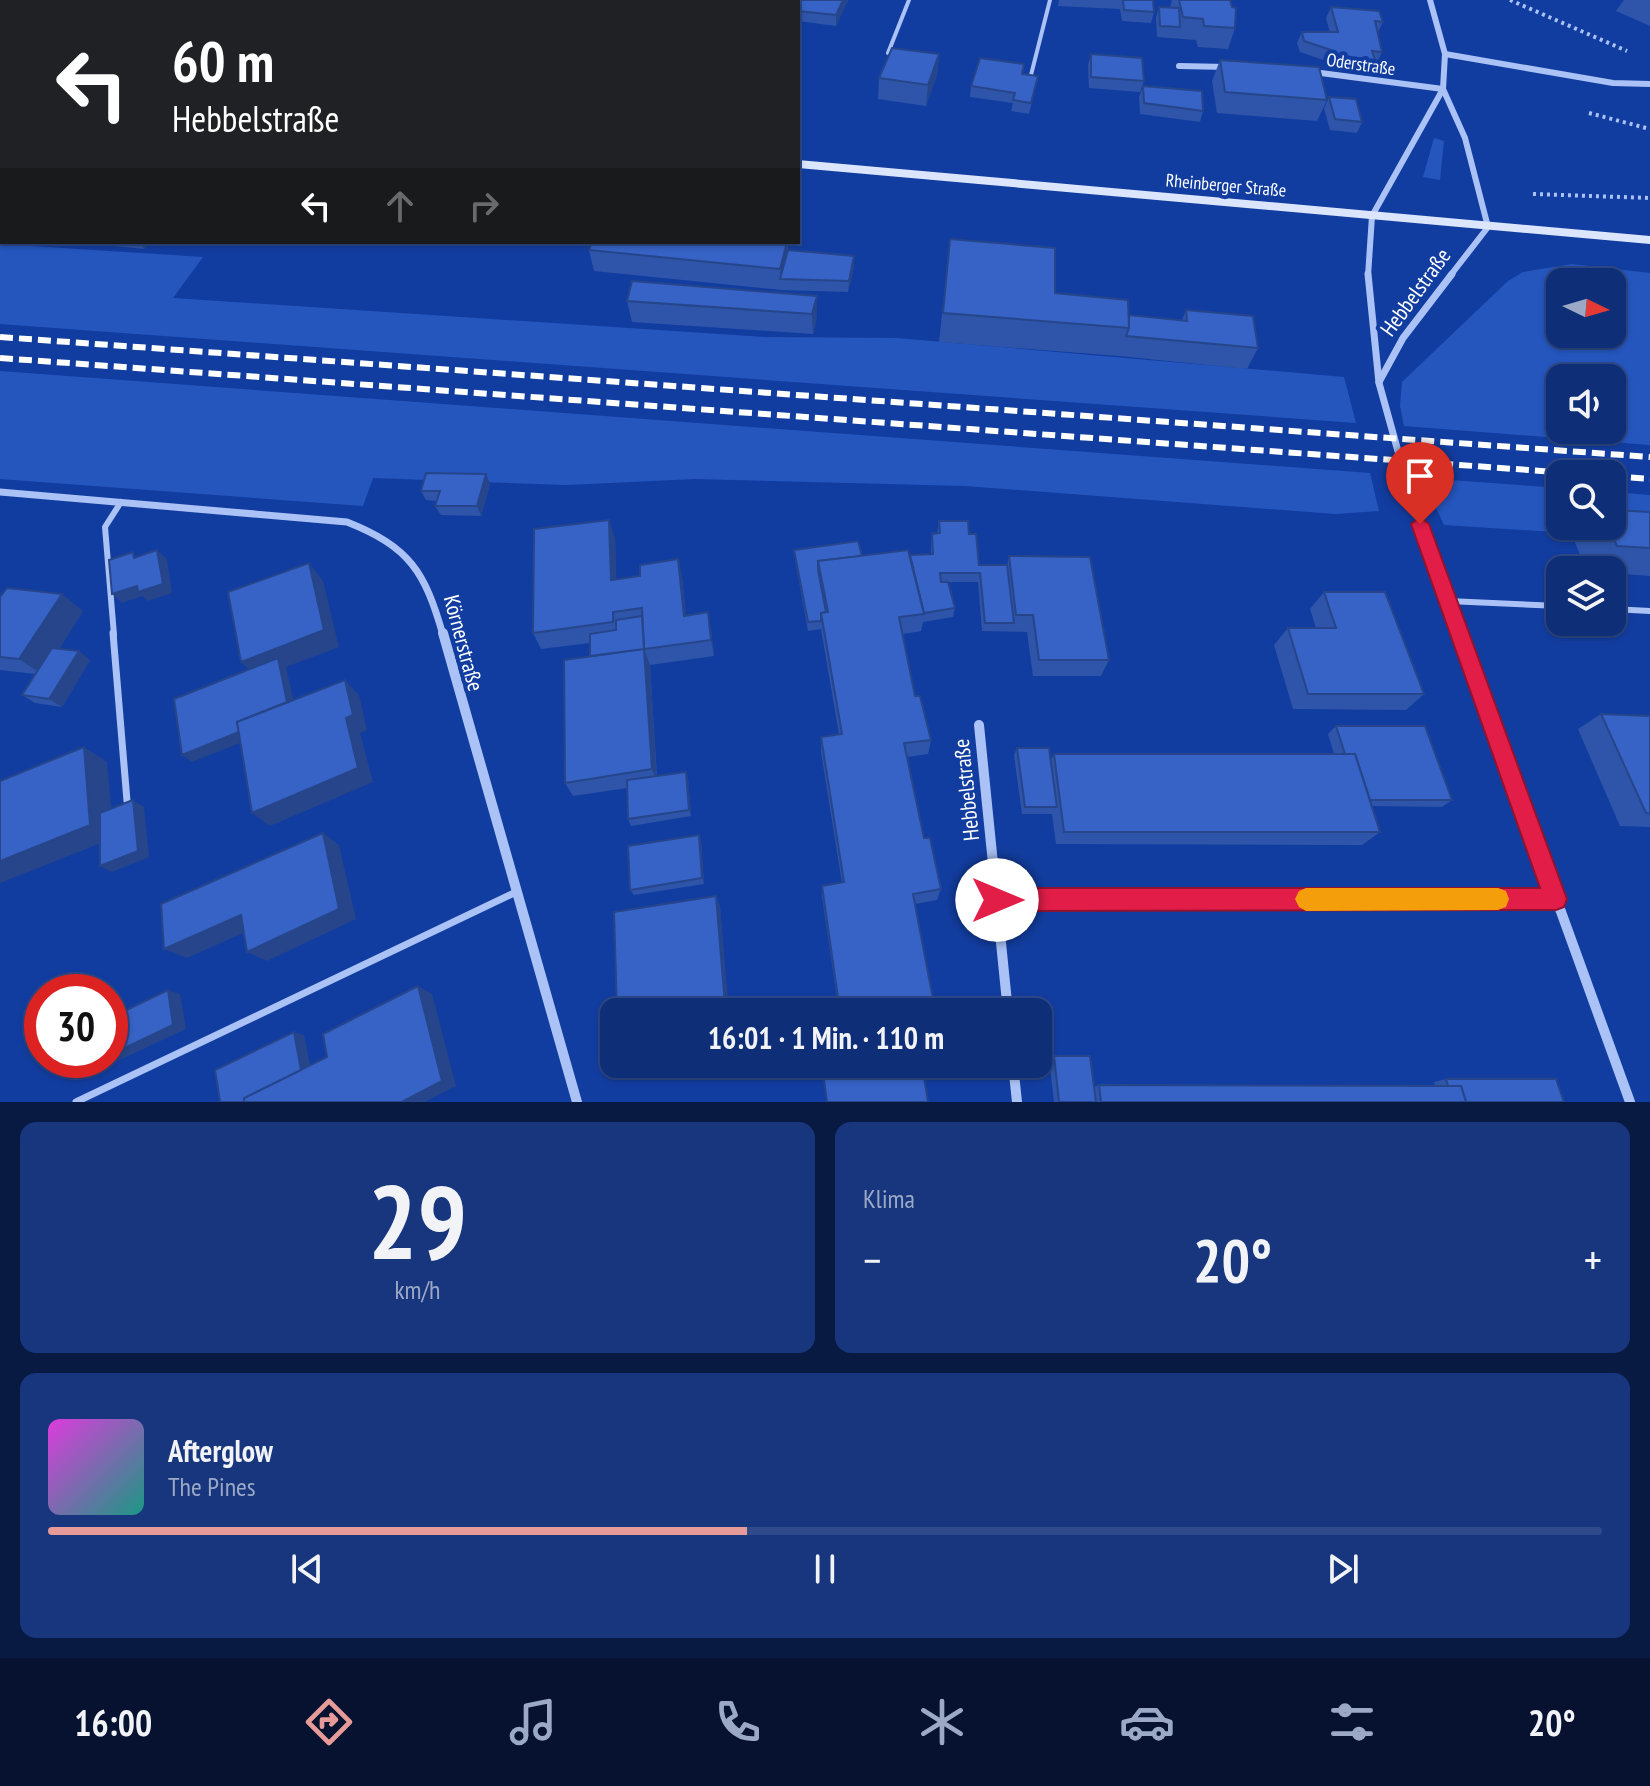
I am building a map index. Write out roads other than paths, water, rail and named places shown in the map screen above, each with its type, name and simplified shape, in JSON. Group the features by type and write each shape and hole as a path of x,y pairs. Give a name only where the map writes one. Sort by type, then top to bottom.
{"main road":[{"name":"Rheinberger Straße","path":"800,164 1650,240"}],"street":[{"path":"1372,216 1443,89 1445,54 1430,0"},
{"path":"1445,54 1613,83 1650,84"},
{"path":"1179,66 1238,68"},
{"name":"Oderstraße","path":"1310,72 1443,89"},
{"path":"1443,89 1465,138 1488,227"},
{"name":"Hebbelstraße","path":"1372,216 1367,289 1379,383 1411,498 1630,1102"},
{"name":"Hebbelstraße","path":"1379,383 1403,338 1488,227"},
{"name":"Körnerstraße","path":"0,492 347,522 377,534 407,554 430,588 514,893 577,1102"},
{"name":"Hebbelstraße","path":"979,725 1007,998"},
{"path":"997,900 1556,899"},
{"path":"1014,1078 1017,1102"}],"lane":[{"path":"888,53 909,0"},
{"path":"1031,75 1050,0"},
{"path":"121,502 105,527 127,801"},
{"path":"1448,601 1546,605"},
{"path":"1626,610 1650,611"},
{"path":"76,1102 514,893"}],"railway":[{"path":"0,337 1650,457"},
{"path":"0,358 1546,471"},
{"path":"1626,477 1650,479"}]}
